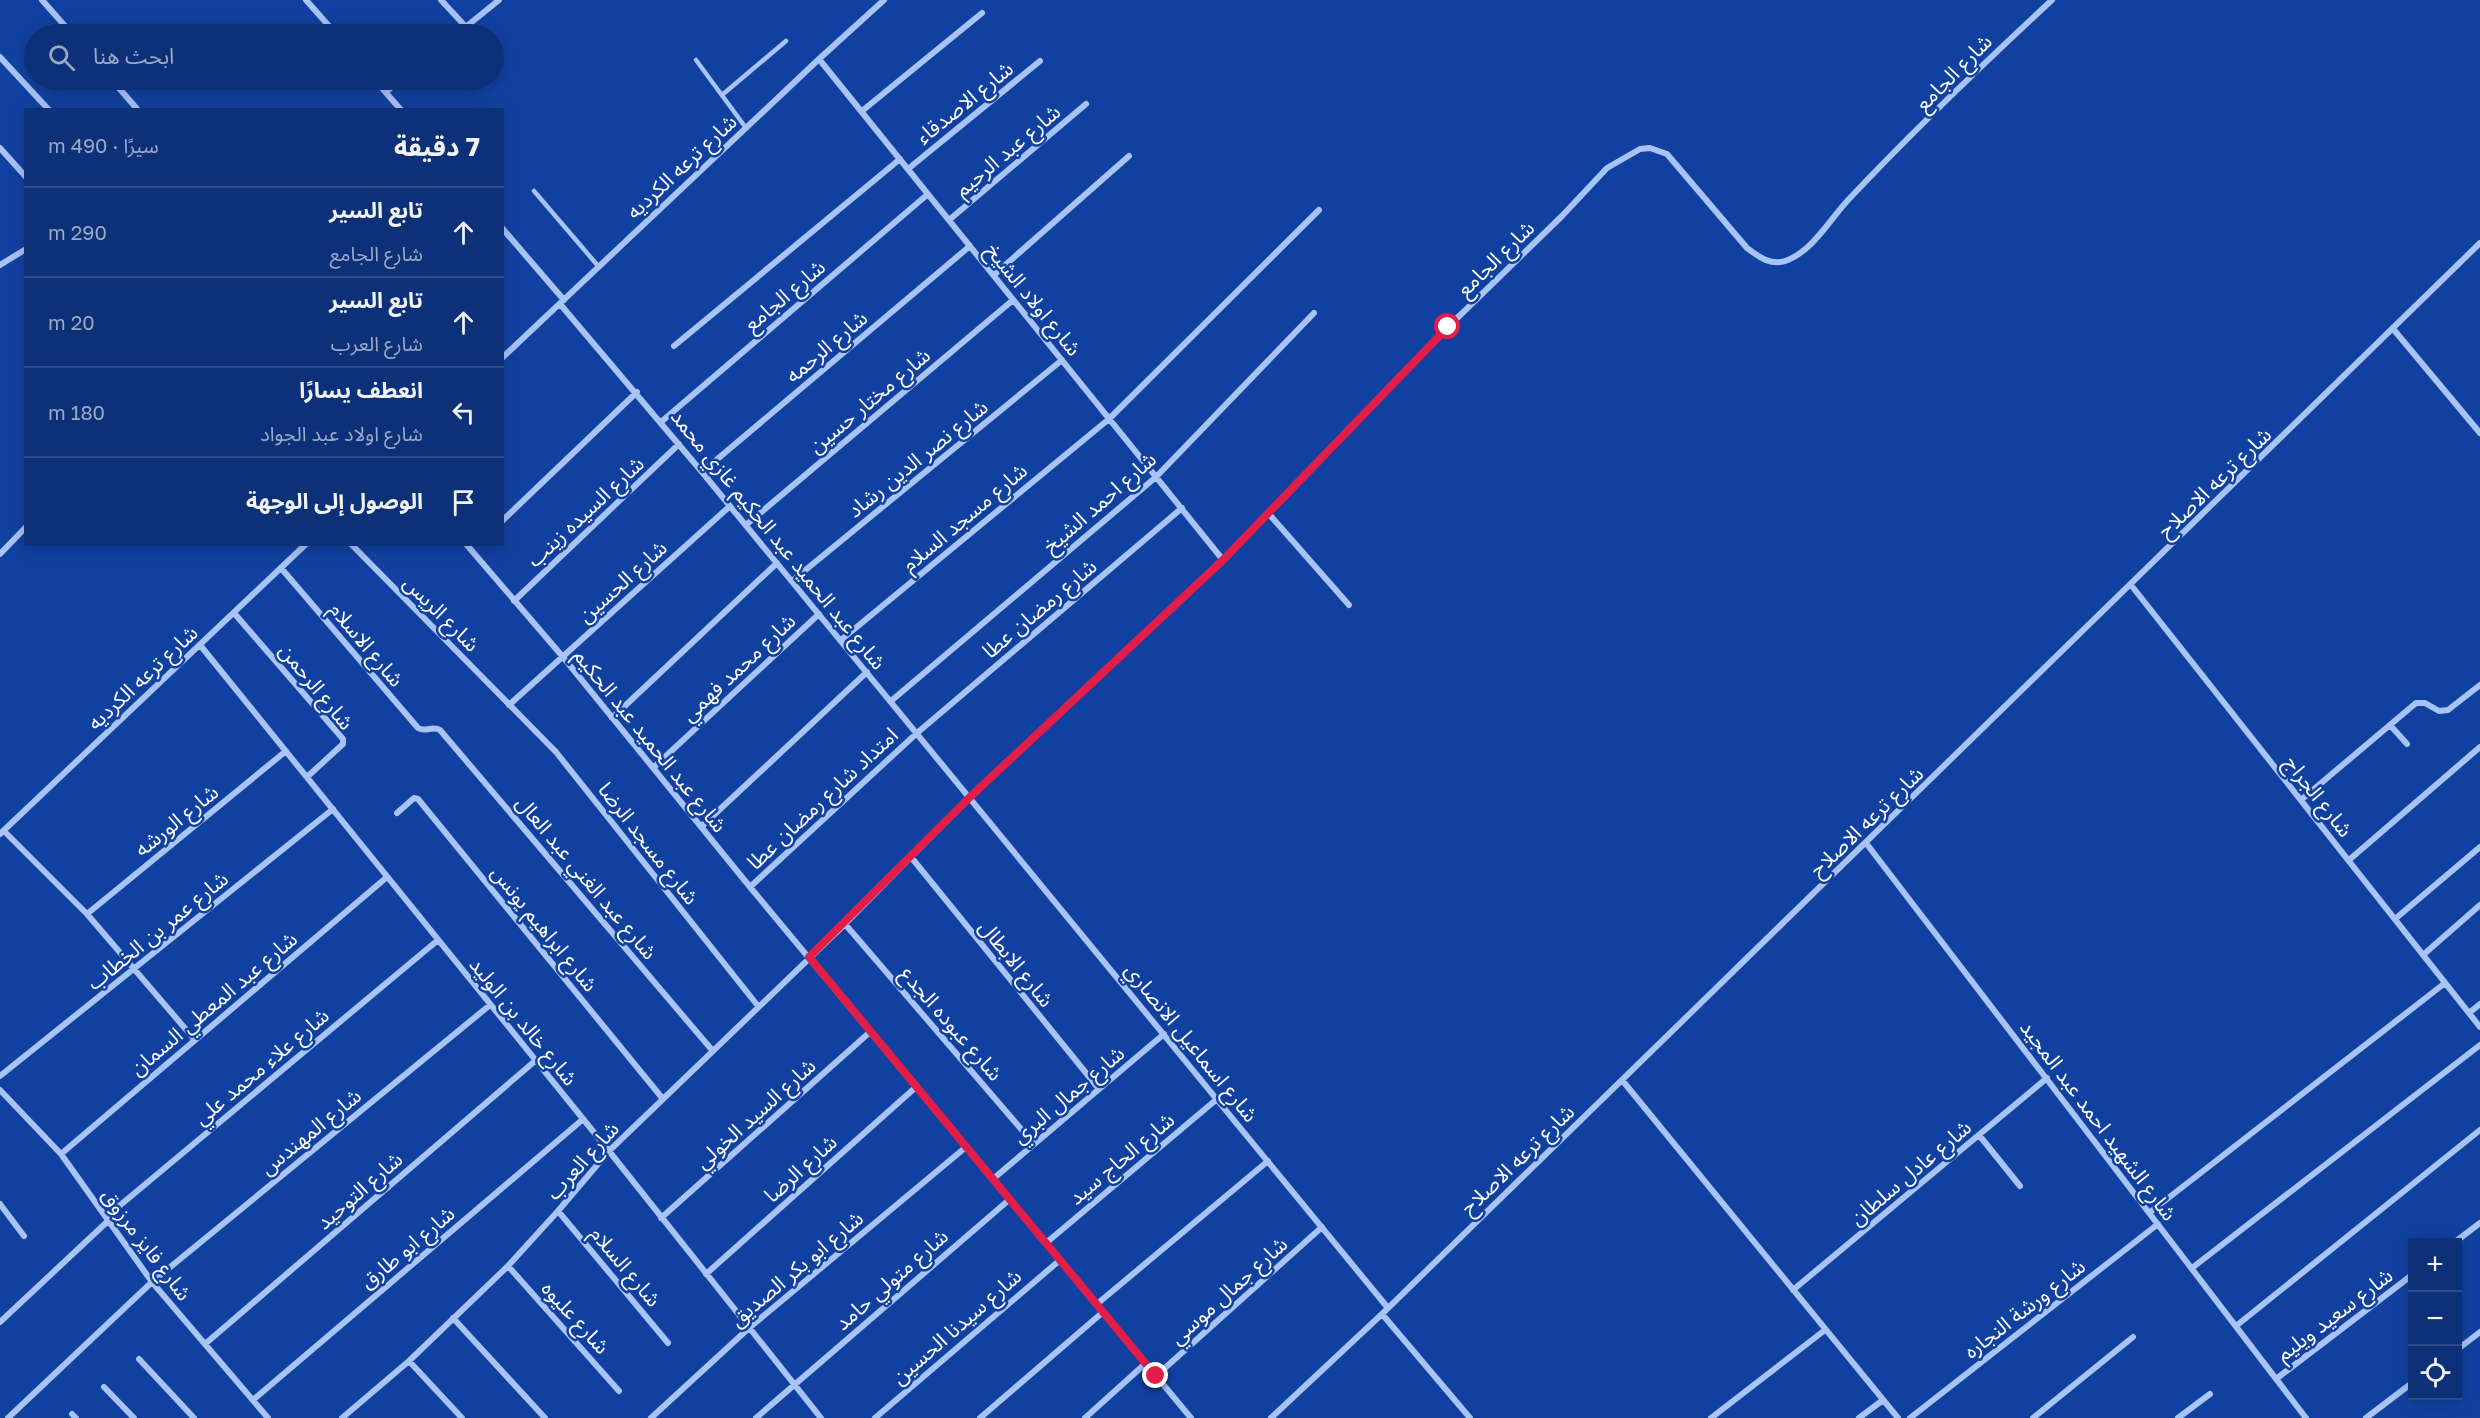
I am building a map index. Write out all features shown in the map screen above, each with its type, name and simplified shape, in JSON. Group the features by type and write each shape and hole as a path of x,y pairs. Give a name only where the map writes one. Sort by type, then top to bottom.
{"street":[{"path":"42,0 63,24"},
{"path":"306,0 327,24"},
{"path":"441,0 463,24"},
{"path":"470,24 499,0"},
{"name":"شارع ترعه الكرديه","path":"504,356 884,0"},
{"name":"شارع الجامع","path":"845,924 970,797 1223,560 1448,327 1562,216 1607,168 1640,149 1650,148 1668,154 1747,248 1773,263 1787,261 1804,250 1848,199 1998,50 2052,0"},
{"path":"862,111 982,13"},
{"path":"0,57 24,83"},
{"name":"شارع اولاد الشيخ","path":"819,59 1223,560"},
{"name":"شارع الاصدقاء","path":"908,169 1040,62"},
{"path":"31,90 47,108"},
{"path":"120,90 134,108"},
{"path":"388,90 386,92 399,108"},
{"name":"شارع عبد الرحيم","path":"949,220 1086,104"},
{"path":"0,148 24,175"},
{"path":"994,275 1129,156"},
{"path":"674,346 900,159"},
{"name":"شارع الجامع","path":"661,422 928,194"},
{"name":"شارع مسجد السلام","path":"841,640 1109,418 1319,210"},
{"name":"شارع عبد الحميد عبد الحكيم غازي محمد","path":"504,230 970,797"},
{"name":"شارع ترعه الاصلاح","path":"1271,1418 1382,1314 2394,330 2480,243"},
{"name":"شارع الرحمه","path":"702,472 970,246"},
{"path":"0,264 24,250"},
{"name":"شارع مختار حسين","path":"746,525 1013,300"},
{"name":"شارع احمد الشيخ","path":"891,701 1156,477 1314,312"},
{"path":"2394,330 2480,433"},
{"name":"شارع نصر الدين رشاد","path":"792,581 1062,360"},
{"path":"504,518 637,392"},
{"name":"شارع السيده زينب","path":"514,601 680,444"},
{"name":"شارع الحسين","path":"509,705 730,506"},
{"name":"شارع رمضان عطا","path":"917,733 1182,508"},
{"path":"1268,513 1349,605"},
{"path":"0,554 24,529"},
{"name":"شارع ترعه الكرديه","path":"2,832 304,546"},
{"name":"شارع الريس","path":"353,546 509,705"},
{"name":"شارع عبد الحميد عبد الحكيم","path":"467,546 562,657 1191,1418"},
{"path":"471,551 475,546"},
{"path":"612,718 777,563"},
{"name":"شارع الاسلام","path":"281,568 418,728 425,730 435,727"},
{"name":"شارع الجراج","path":"2131,585 2480,1027"},
{"name":"شارع الرحمن","path":"234,613 344,740 343,744 307,777"},
{"name":"شارع محمد فهمي","path":"653,768 819,614"},
{"name":"شارع خالد بن الوليد","path":"200,645 609,1151 821,1418"},
{"path":"701,827 867,672"},
{"path":"2301,800 2416,703 2426,703 2439,711 2448,710 2480,685"},
{"name":"شارع مسجد الرضا","path":"509,705 556,752 758,1006"},
{"path":"2390,725 2407,744"},
{"name":"شارع عبد الغني عبد العال","path":"435,727 440,730 712,1050"},
{"name":"امتداد شارع رمضان عطا","path":"750,887 917,733"},
{"path":"2349,861 2480,747"},
{"name":"شارع الورشه","path":"87,914 286,751"},
{"name":"شارع اسماعيل الانصاري","path":"970,797 1388,1308"},
{"name":"شارع ابراهيم يونس","path":"398,813 414,798 418,798 663,1099"},
{"name":"شارع عمر بن الخطاب","path":"0,1076 333,809"},
{"path":"2,832 87,914 195,1040"},
{"name":"شارع الشهيد احمد عبد المجيد","path":"1866,843 2304,1417"},
{"path":"2395,919 2480,847"},
{"name":"شارع الابطال","path":"911,857 1099,1089"},
{"name":"شارع عبد المعطي السمان","path":"61,1154 387,877"},
{"path":"2424,955 2480,906"},
{"name":"شارع العرب","path":"342,1418 408,1361 508,1266 609,1151 845,924"},
{"name":"شارع عبوده الجدع","path":"845,924 1034,1144"},
{"name":"شارع علاء محمد علي","path":"0,1322 107,1219 438,940"},
{"path":"2149,1213 2445,983"},
{"path":"2469,1013 2480,1004"},
{"name":"شارع المهندس","path":"8,1418 152,1282 490,1005"},
{"name":"شارع السيد الخولي","path":"661,1218 870,1032"},
{"name":"شارع جمال البري","path":"993,1179 1164,1034"},
{"path":"2192,1268 2480,1045"},
{"name":"شارع التوحيد","path":"205,1344 535,1061"},
{"name":"شارع عادل سلطان","path":"1793,1290 2047,1078"},
{"path":"1622,1080 1898,1418"},
{"name":"شارع الرضا","path":"706,1274 916,1087"},
{"name":"شارع فايز مرزوق","path":"0,1090 61,1154 152,1282 268,1418"},
{"name":"شارع الحاج سيد","path":"1046,1243 1217,1099"},
{"name":"شارع ابو طارق","path":"253,1400 582,1120"},
{"path":"2236,1326 2480,1130"},
{"path":"1979,1135 2019,1186"},
{"name":"شارع ابو بكر الصديق","path":"651,1418 749,1328 966,1147"},
{"path":"1097,1304 1268,1161"},
{"name":"شارع متولي حامد","path":"756,1418 1010,1199"},
{"path":"0,1204 24,1236"},
{"name":"شارع السلام","path":"558,1211 668,1343"},
{"path":"2460,1238 2480,1223"},
{"name":"شارع ورشة النجاره","path":"1910,1418 2158,1224"},
{"name":"شارع جمال موسي","path":"1156,1376 1322,1227"},
{"name":"شارع سيدنا الحسين","path":"875,1418 1060,1260"},
{"name":"شارع عليوه","path":"508,1266 619,1391"},
{"name":"شارع سعيد ويليم","path":"2276,1379 2408,1278"},
{"path":"980,1418 1103,1312"},
{"path":"1382,1314 1470,1418"},
{"path":"453,1318 545,1418"},
{"path":"1711,1418 1825,1330"},
{"path":"2461,1346 2480,1332"},
{"path":"2033,1418 2133,1336"},
{"path":"139,1359 194,1418"},
{"path":"408,1361 462,1418"},
{"path":"1084,1418 1146,1364"},
{"path":"2366,1418 2408,1386"},
{"path":"104,1387 134,1418"},
{"path":"2178,1418 2210,1394"},
{"path":"1859,1418 1883,1400"}],"lane":[{"path":"722,95 786,41"},
{"path":"696,60 746,128"},
{"path":"534,191 599,267"}],"route":[{"path":"1156,1376 809,957 845,924 970,797 1223,560 1448,327"}]}
